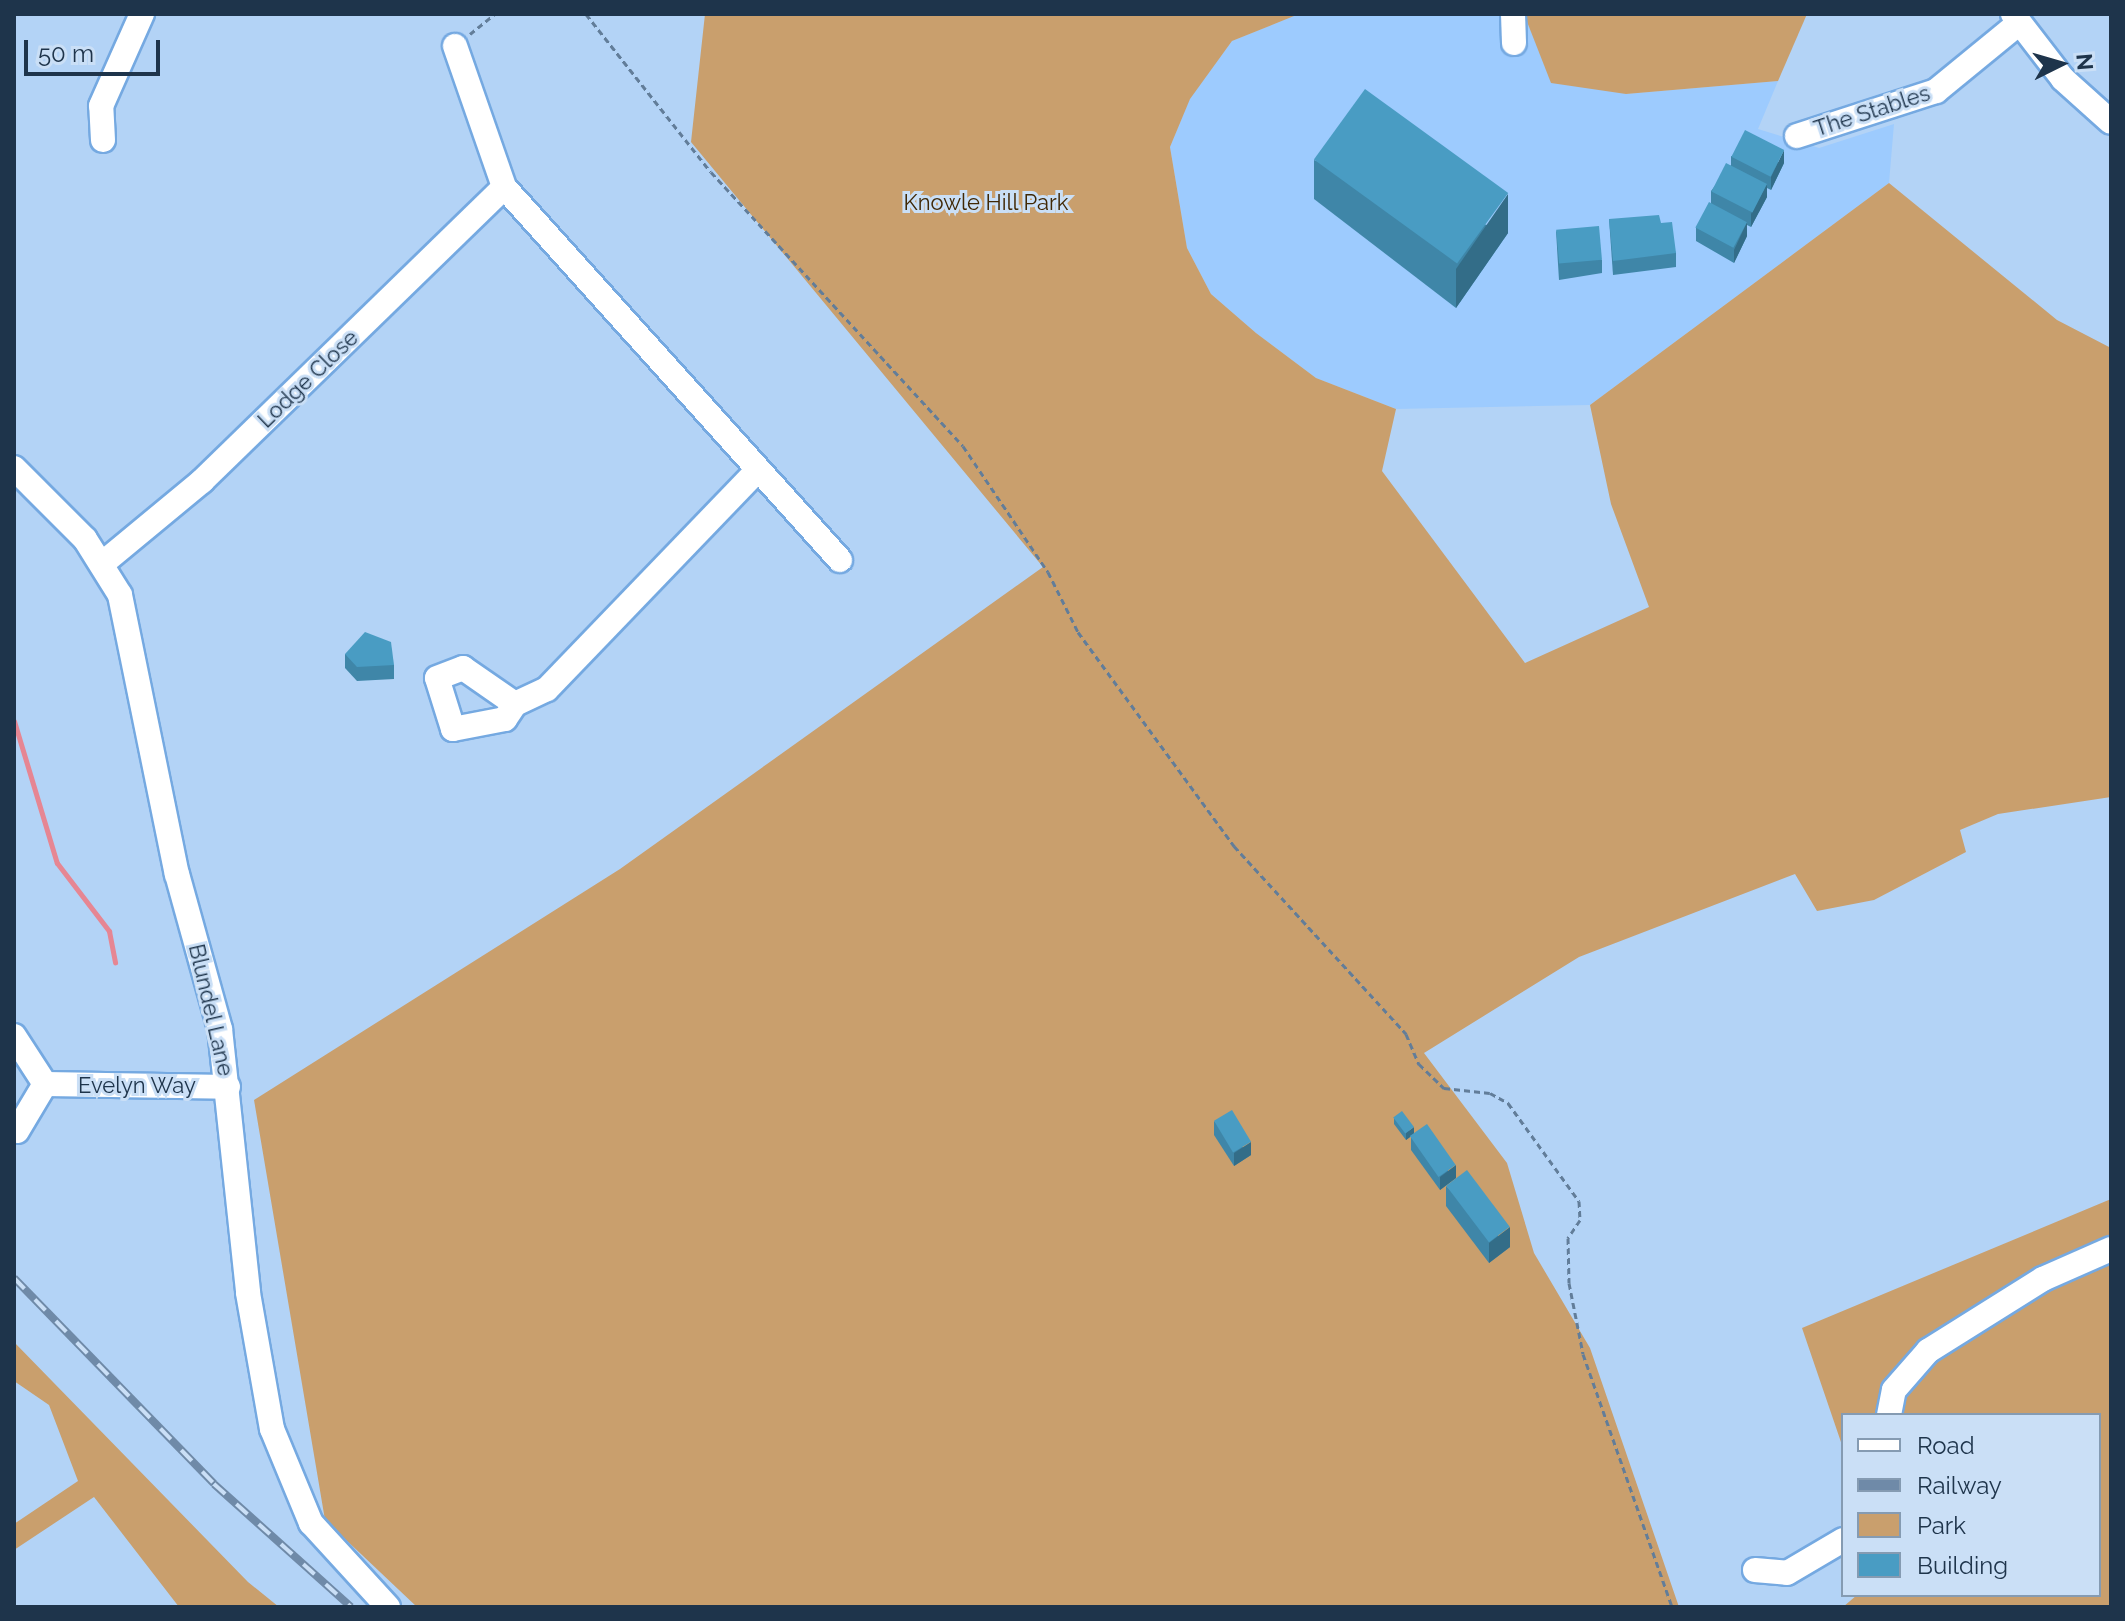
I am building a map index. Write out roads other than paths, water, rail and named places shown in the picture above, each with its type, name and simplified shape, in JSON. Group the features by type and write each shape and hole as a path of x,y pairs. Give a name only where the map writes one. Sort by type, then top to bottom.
{"street":[{"path":"103,140 101,106 142,14"},
{"path":"1513,14 1514,43"},
{"path":"2016,18 2063,79 2111,122"},
{"name":"The Stables","path":"1797,136 1936,91 2016,18"},
{"path":"455,46 504,187 840,560"},
{"name":"Lodge Close","path":"103,563 202,481 504,187"},
{"name":"Blundel Lane","path":"14,468 103,563 131,634 228,1087 248,1293 272,1429 311,1523 388,1607"},
{"path":"515,704 547,689 601,639 757,471"},
{"name":"Evelyn Way","path":"14,1036 45,1084"},
{"name":"Evelyn Way","path":"45,1084 228,1087"},
{"name":"Evelyn Way","path":"17,1131 45,1084"},
{"path":"1889,1413 1894,1390 1928,1351 2043,1279 2111,1249"},
{"path":"1755,1570 1787,1573 1841,1541"}],"waterway":[{"path":"14,721 57,863 109,931 115,962"}],"railway":[{"path":"14,1278 214,1484 351,1607"}],"park label":[{"name":"Knowle Hill Park","path":"986,203"}]}
